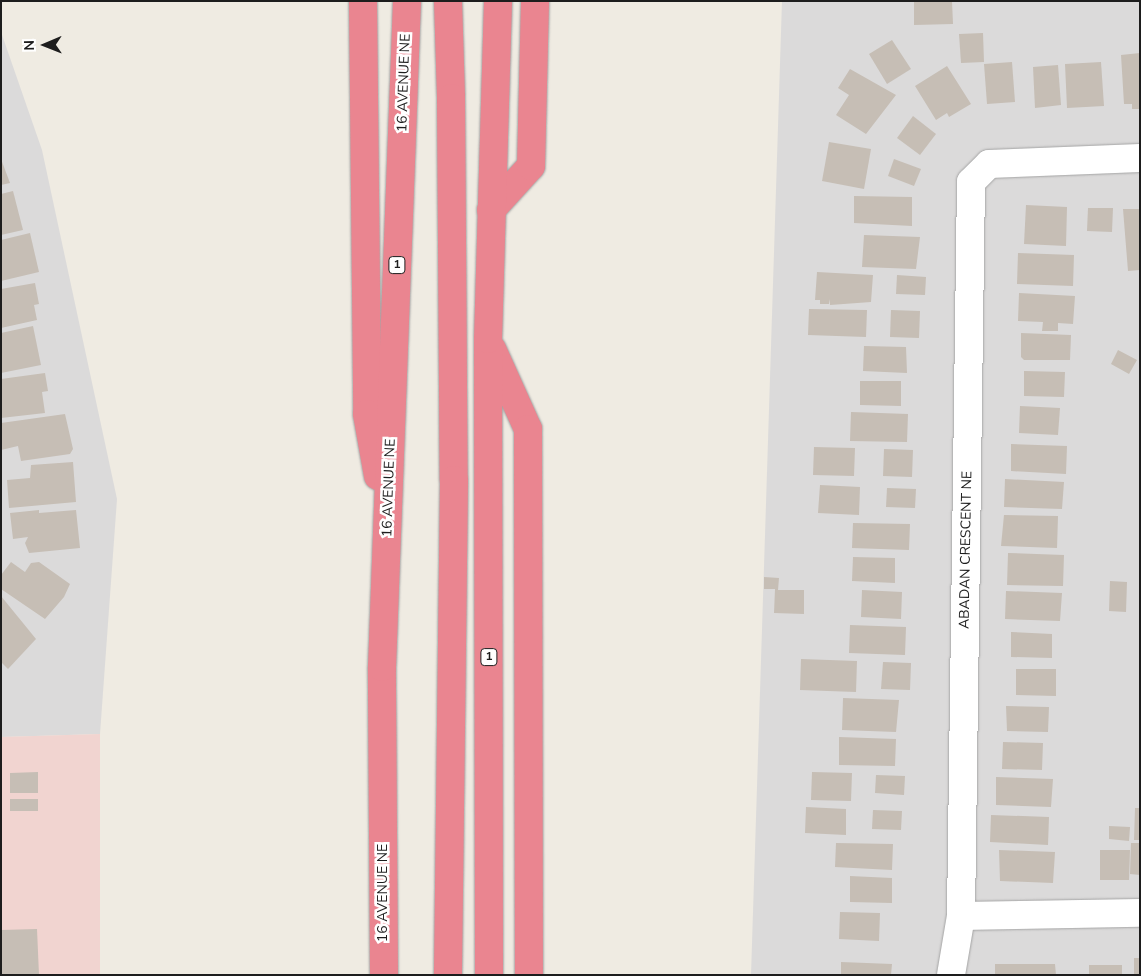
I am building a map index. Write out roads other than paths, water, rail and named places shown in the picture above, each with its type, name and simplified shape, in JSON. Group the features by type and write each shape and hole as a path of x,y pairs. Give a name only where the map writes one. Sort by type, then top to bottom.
{"highway":[{"path":"363,1 367,414 387,528"},
{"name":"16 AVENUE NE","path":"384,975 382,667 407,1"},
{"path":"448,1 454,480 448,975"},
{"name":"1","path":"489,975 488,339 498,1"},
{"path":"491,210 531,166 535,1"},
{"path":"488,339 528,430 529,975"}],"street":[{"name":"ABADAN CRESCENT NE","path":"951,975 961,916 971,182 989,164 1140,158"},
{"path":"961,916 1140,913"}]}
